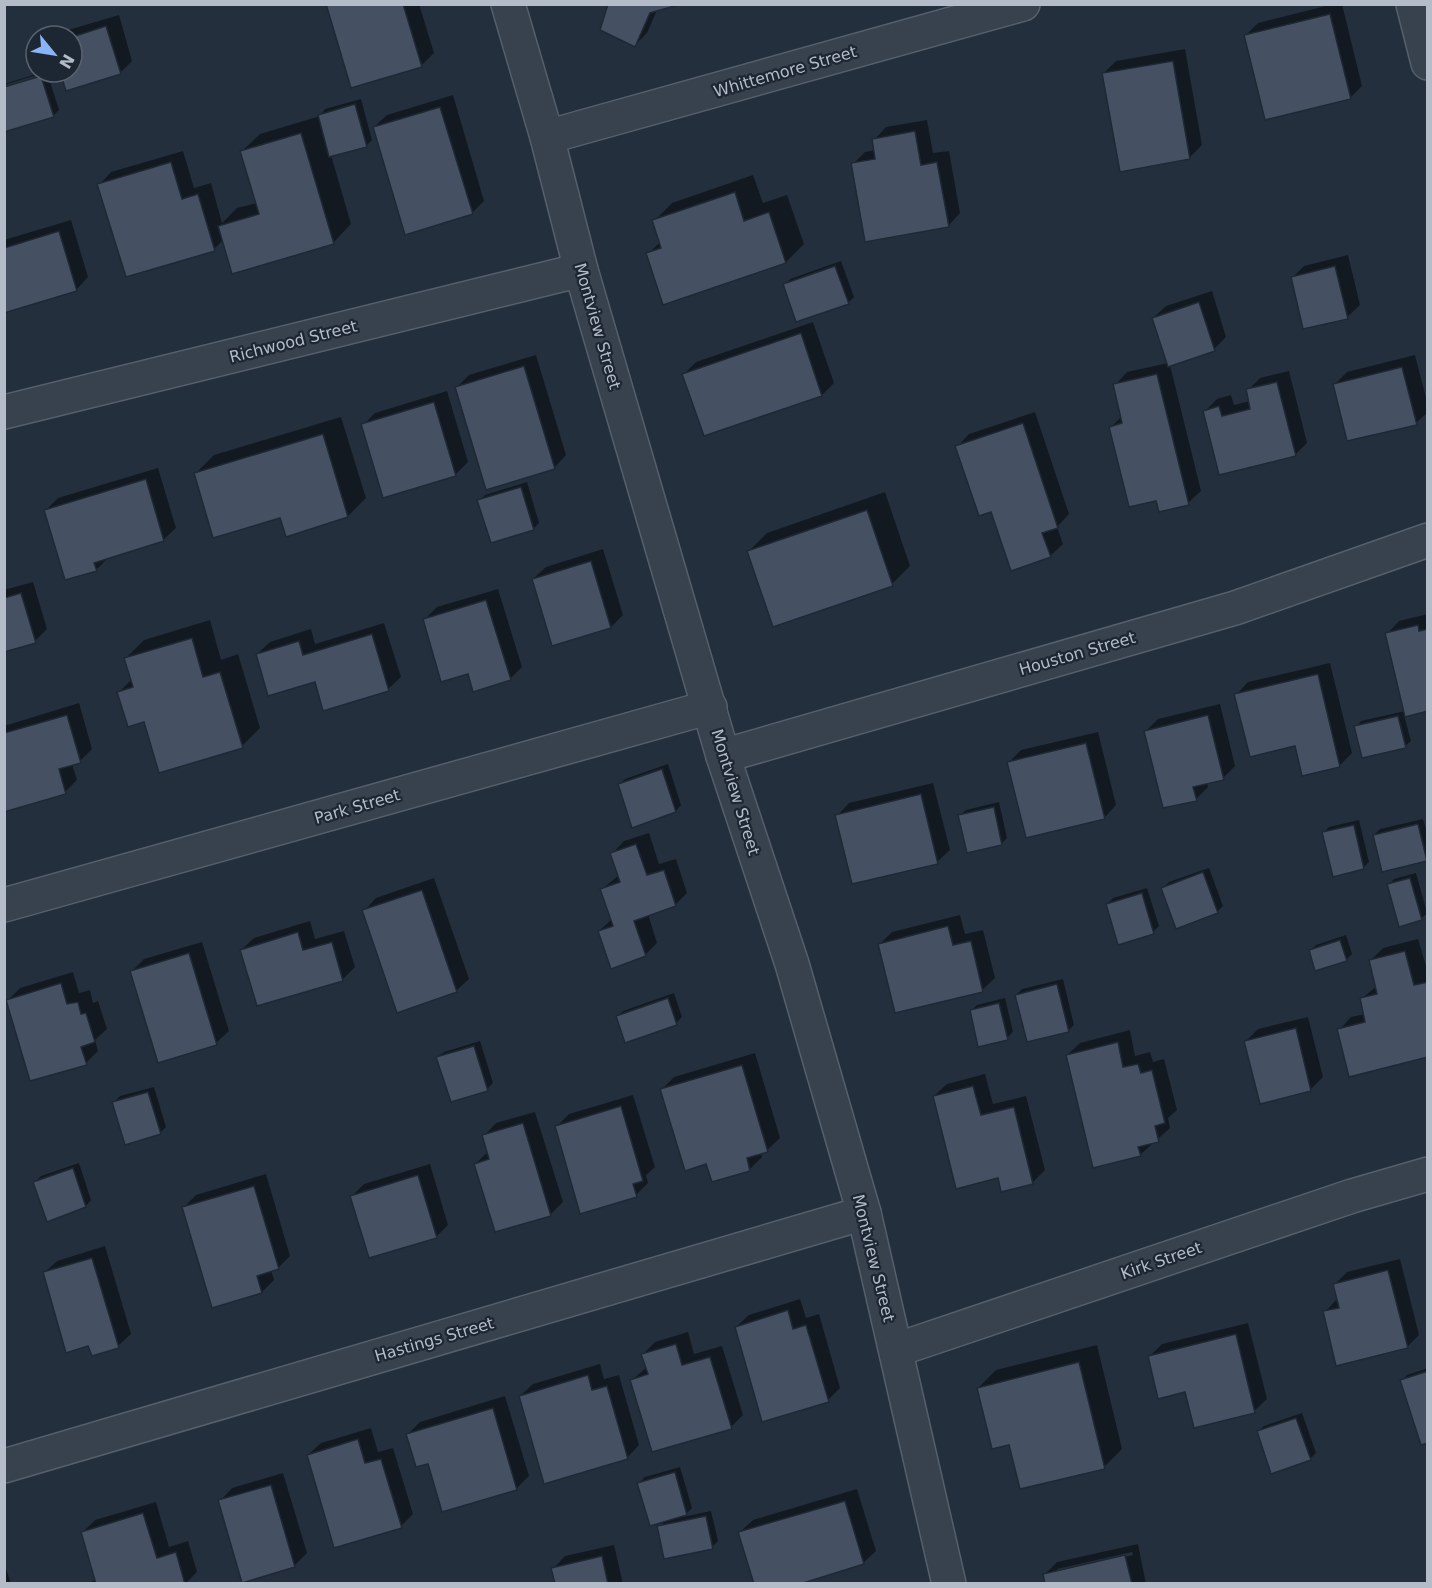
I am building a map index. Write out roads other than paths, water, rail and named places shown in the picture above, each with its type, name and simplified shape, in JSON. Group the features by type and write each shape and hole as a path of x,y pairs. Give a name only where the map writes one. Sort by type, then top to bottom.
{"street":[{"name":"Montview Street","path":"508,4 547,137 581,270 723,756 792,964 864,1214 949,1584"},
{"name":"Whittemore Street","path":"547,137 1023,4"},
{"path":"1413,4 1428,63"},
{"name":"Richwood Street","path":"4,412 581,270"},
{"name":"Houston Street","path":"723,756 1235,608 1428,540"},
{"name":"Park Street","path":"4,906 710,707"},
{"name":"Kirk Street","path":"896,1350 1352,1196 1428,1174"},
{"name":"Hastings Street","path":"4,1466 864,1214"}]}
